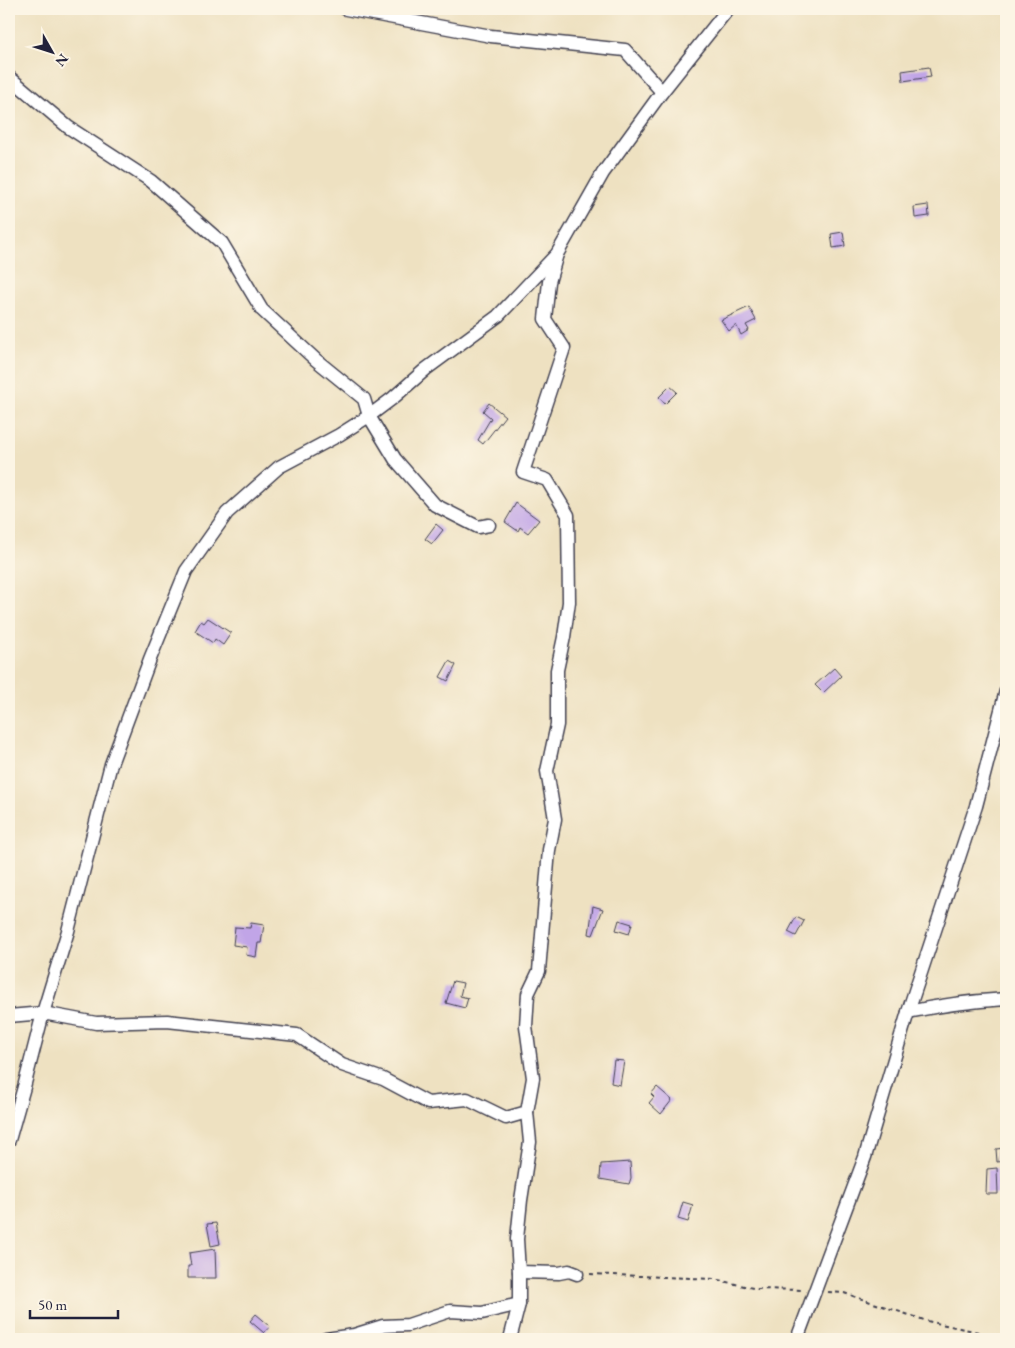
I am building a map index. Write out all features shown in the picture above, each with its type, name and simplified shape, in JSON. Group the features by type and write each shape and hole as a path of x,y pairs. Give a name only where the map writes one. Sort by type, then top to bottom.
{"street":[{"path":"346,9 491,36 625,50 662,92"},
{"path":"510,1339 518,1304 517,1239 530,1142 527,1112 532,1078 526,1026 528,994 539,971 549,850 555,820 547,771 556,725 558,670 569,602 568,515 547,480 523,472 564,348 545,319 549,282 557,254 603,172 662,92 728,9"},
{"path":"9,77 68,127 151,181 222,243 262,310 316,360 364,400 369,416 395,459 435,505 478,528 489,525"},
{"path":"9,1140 43,1013 68,931 111,764 186,571 228,513 279,467 339,435 393,398 426,369 498,316 557,254"},
{"path":"797,1339 865,1157 908,1012 976,806 1006,691"},
{"path":"908,1012 977,1000 1006,999"},
{"path":"9,1016 43,1013 96,1024 168,1021 297,1034 342,1065 383,1079 428,1103 467,1099 506,1118 527,1112"},
{"path":"519,1272 559,1273 569,1271 577,1274"},
{"path":"326,1339 354,1335 383,1326 408,1325 450,1311 482,1313 518,1304"}],"path":[{"path":"577,1274 714,1279 757,1289 815,1290 844,1293 928,1321 1006,1338"}],"building":[{"path":"929,67 931,77 903,81 902,71"},
{"path":"928,205 929,216 915,218 914,207"},
{"path":"843,232 845,246 833,248 831,234"},
{"path":"749,307 756,320 746,325 749,330 741,335 736,325 729,331 721,320"},
{"path":"670,386 677,392 665,404 659,397"},
{"path":"489,403 505,416 483,444 478,440 491,418 483,411"},
{"path":"516,503 539,520 528,533 520,527 518,531 505,522"},
{"path":"436,524 443,530 432,544 425,539"},
{"path":"208,618 231,633 223,645 215,639 213,643 195,631 201,621 204,623"},
{"path":"449,661 456,665 448,681 440,677"},
{"path":"834,668 841,676 823,693 815,685"},
{"path":"593,906 603,909 593,935 589,934"},
{"path":"796,917 804,921 796,936 788,932"},
{"path":"619,920 632,924 629,934 616,930"},
{"path":"251,923 264,925 256,957 246,955 247,947 233,945 235,927 250,928"},
{"path":"453,981 463,983 460,996 468,998 465,1008 446,1003"},
{"path":"614,1060 624,1061 620,1085 611,1083"},
{"path":"657,1087 672,1100 661,1114 649,1103 654,1097 651,1094"},
{"path":"1005,1148 1006,1161 997,1162 996,1149"},
{"path":"630,1162 631,1178 629,1184 600,1179 601,1164"},
{"path":"997,1168 998,1194 986,1194 987,1169"},
{"path":"683,1202 693,1205 688,1222 678,1219"},
{"path":"216,1223 220,1244 211,1246 207,1224"},
{"path":"215,1249 216,1278 188,1278 188,1266 191,1266 189,1253"},
{"path":"256,1314 270,1326 264,1333 250,1321"}]}
